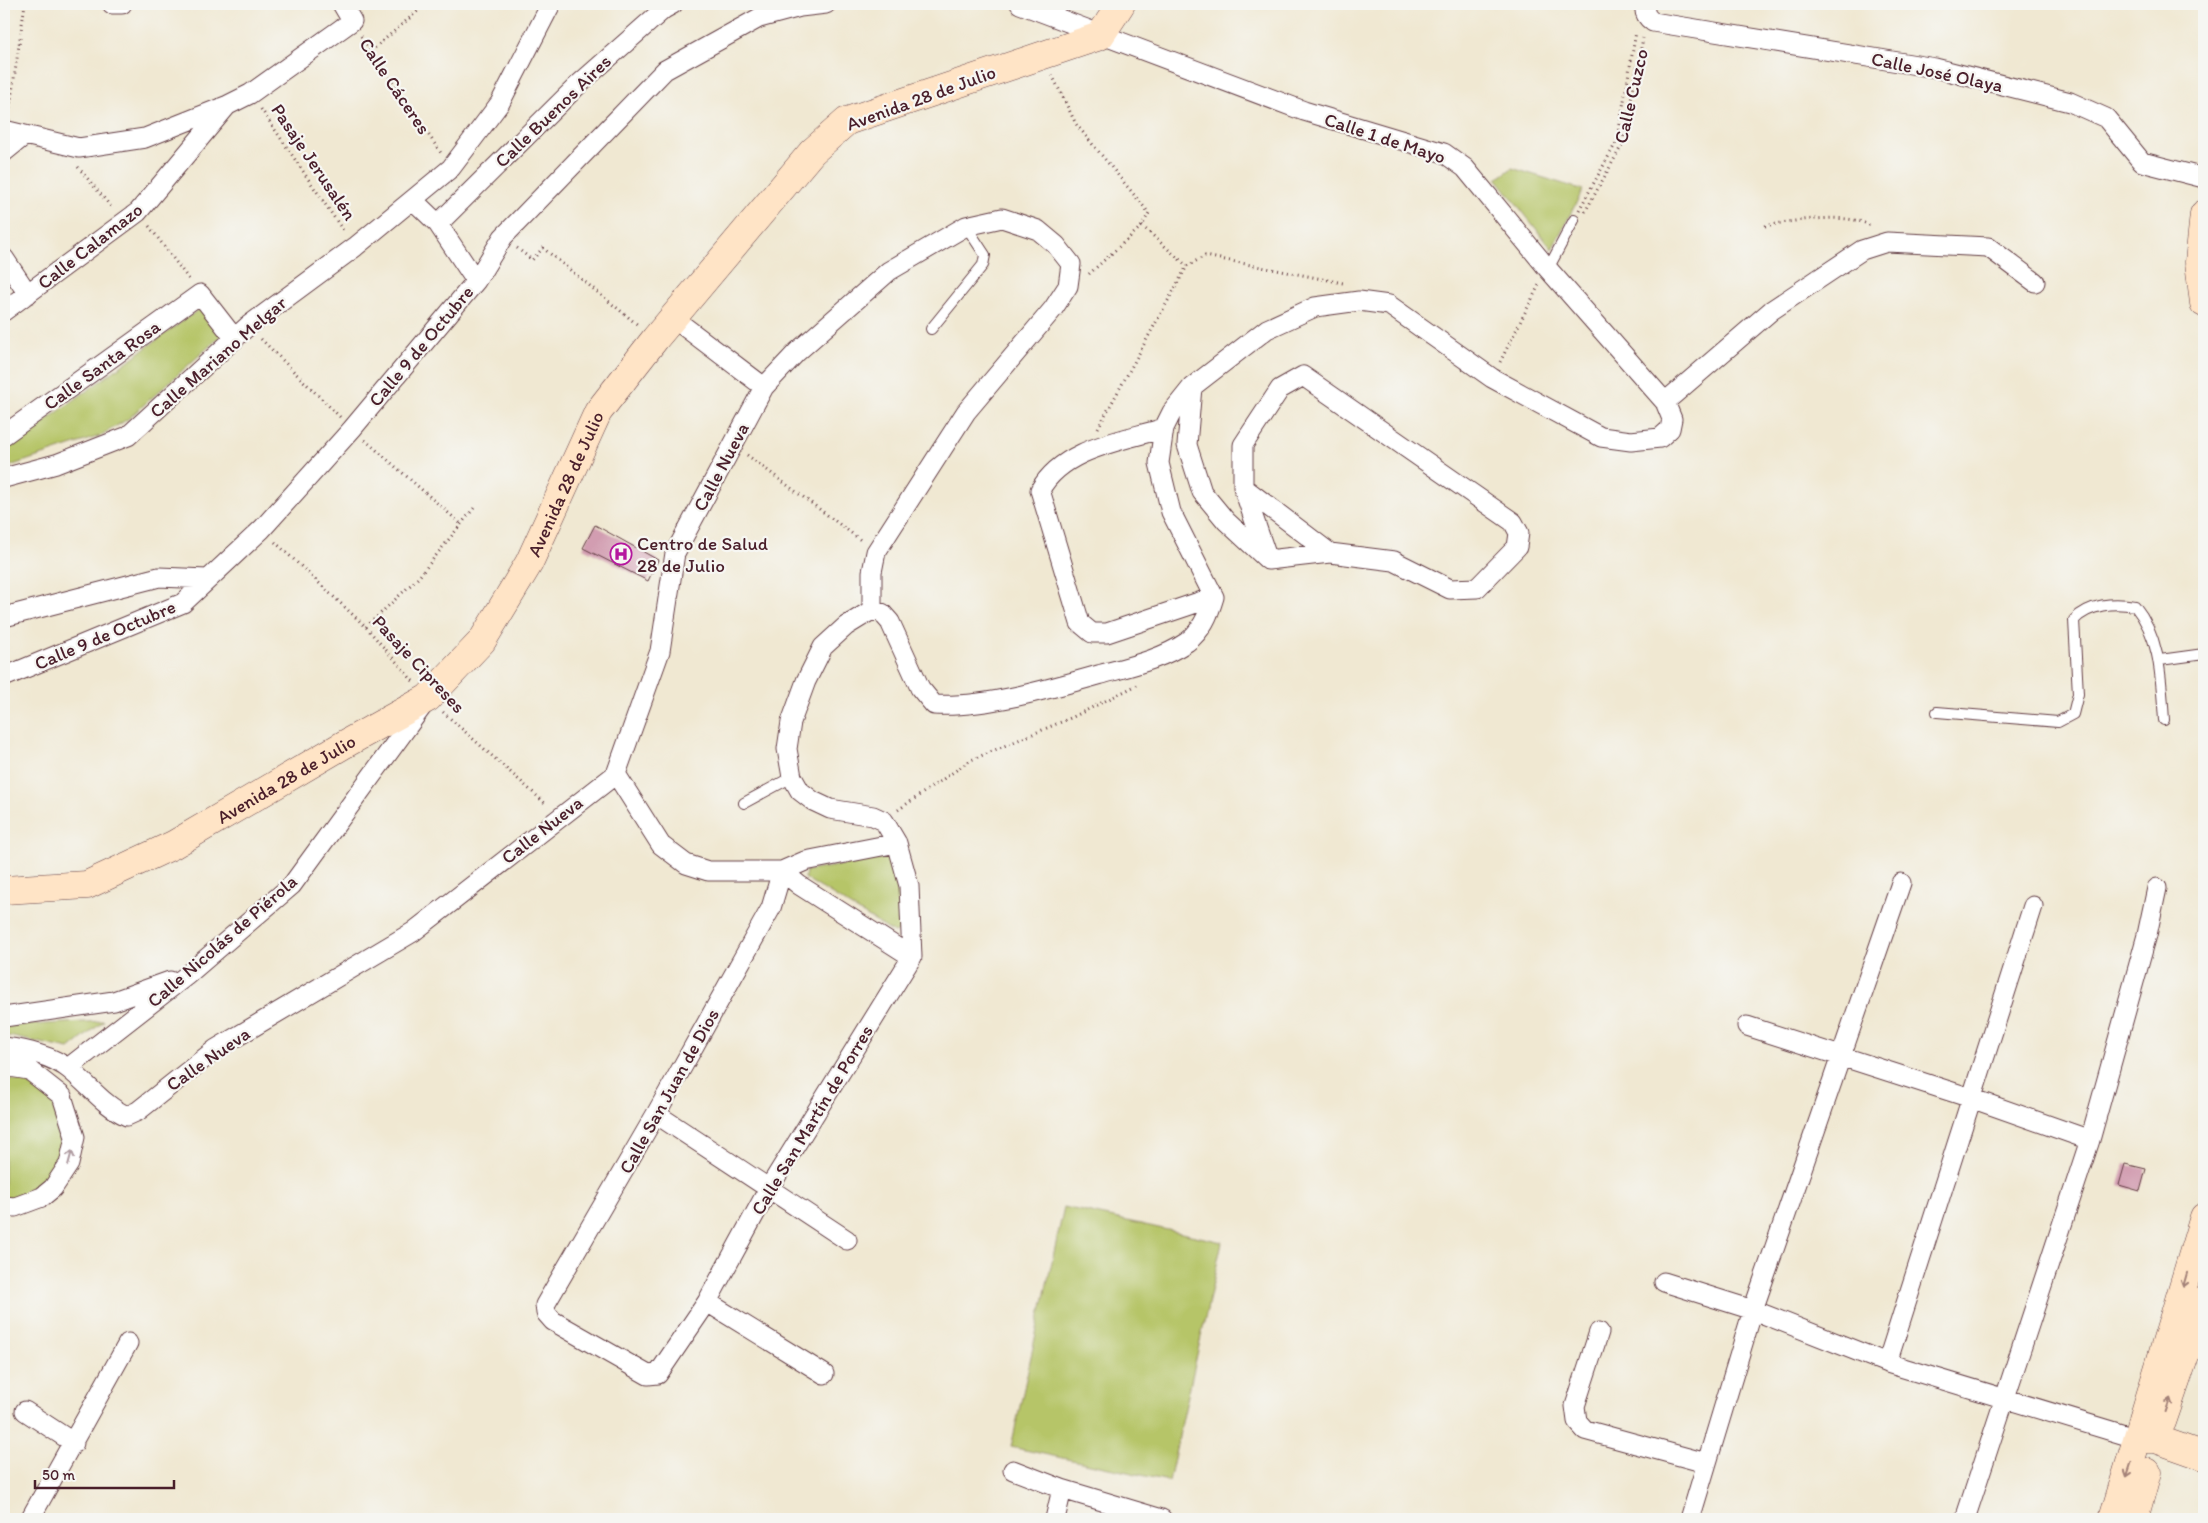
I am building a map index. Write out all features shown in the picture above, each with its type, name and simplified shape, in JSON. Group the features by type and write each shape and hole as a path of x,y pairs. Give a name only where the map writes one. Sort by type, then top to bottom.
{"street":[{"path":"112,4 122,4"},
{"name":"Calle Cáceres","path":"342,4 352,21"},
{"name":"Calle Mariano Melgar","path":"4,478 56,464 128,436 241,333 355,247 385,220 413,200 451,168 500,103 551,4"},
{"name":"Calle Buenos Aires","path":"438,224 579,84 664,9 673,4"},
{"name":"Calle 9 de Octubre","path":"4,677 183,603 262,529 352,429 476,281 503,236 665,70 759,18 800,6 826,4"},
{"path":"1020,4 1100,36 1121,4"},
{"name":"Calle José Olaya","path":"1646,10 1653,22 1935,68 2070,102 2106,118 2142,162 2204,178"},
{"path":"4,152 12,132 79,148 145,138 228,105 250,94 352,21"},
{"name":"Avenida 28 de Julio","path":"4,890 87,885 173,845 345,744 428,698 482,642 530,563 598,412 655,339 812,152 847,120 1100,36"},
{"name":"Calle 1 de Mayo","path":"1100,36 1304,111 1444,154 1465,168 1548,269 1665,402"},
{"name":"Calle Calamazo","path":"4,311 131,217 228,105"},
{"path":"413,200 438,224 476,281"},
{"path":"2204,214 2199,262 2204,303"},
{"name":"Calle Nueva","path":"68,1068 115,1111 127,1116 138,1110 216,1049 413,932 559,816 616,774 660,651 675,553 764,387 798,352 889,272 966,226 1002,218 1038,230 1056,245 1071,264 1068,286 1053,310 966,412 876,552 872,572 872,610"},
{"path":"912,957 909,886 897,843 884,821 872,816 830,809 812,801 800,791 792,777 787,749 791,722 806,681 823,647 846,626 872,610 882,613 890,622 920,688 934,705 951,706 1044,691 1147,662 1188,641 1208,618 1214,597 1171,512 1159,463 1164,428 1172,412 1192,387 1267,329 1316,307 1359,300 1389,305 1492,378 1600,437 1631,441 1660,438 1670,429 1672,419 1665,402 1772,310 1862,250 1887,242 1988,247 2035,282"},
{"path":"4,258 28,294"},
{"path":"200,294 241,333"},
{"name":"Calle Santa Rosa","path":"4,436 200,294"},
{"path":"673,318 764,387"},
{"path":"1192,387 1187,445 1202,492 1226,521 1268,560 1330,553 1394,561 1450,588 1477,588 1517,547 1519,533 1513,522 1303,376 1280,389 1243,445 1243,487 1268,560"},
{"path":"1164,428 1083,452 1048,475 1040,490 1080,623 1092,633 1107,633 1214,597"},
{"path":"1243,487 1330,553"},
{"path":"4,617 159,578 207,579"},
{"name":"Calle Nicolás de Piérola","path":"68,1068 186,976 292,885 428,698"},
{"path":"616,774 661,845 686,864 708,871 782,871 805,860 897,843"},
{"path":"782,871 799,885 912,957"},
{"name":"Calle San Juan de Dios","path":"648,1375 552,1321 546,1313 545,1305 656,1114 771,908 782,871"},
{"path":"1690,1519 1753,1310 1901,883"},
{"path":"1965,1519 2090,1140 2147,935 2157,888"},
{"path":"1887,1364 2033,906"},
{"name":"Calle San Martín de Porres","path":"648,1375 658,1374 707,1302 769,1188 912,957"},
{"path":"4,1017 114,1002 186,976"},
{"path":"1747,1026 1971,1098 2090,1140"},
{"path":"4,1047 31,1051 68,1068"},
{"path":"4,1066 29,1070 62,1096 75,1137 69,1164 53,1188 42,1197 15,1207 4,1206"},
{"path":"656,1114 847,1240"},
{"path":"2134,1519 2147,1439 2204,1217"},
{"path":"1664,1282 1753,1310 1887,1364 2005,1400 2204,1456"},
{"path":"707,1302 824,1374"},
{"path":"2113,1519 2203,1308"},
{"path":"1599,1332 1575,1406 1576,1421 1585,1430 1706,1463"},
{"path":"30,1519 128,1343"},
{"path":"25,1411 74,1443"},
{"path":"1013,1470 1062,1489 1162,1519"},
{"path":"1055,1519 1062,1489"}],"lane":[{"path":"1548,269 1574,220"},
{"path":"931,329 982,265 984,254 966,226"},
{"path":"1937,712 2058,722 2073,714 2078,694 2074,620 2083,610 2119,603 2135,606 2145,619 2160,660 2164,720"},
{"path":"2160,660 2204,654"},
{"path":"744,803 792,777"}],"path":[{"path":"12,132 25,4"},
{"path":"371,51 426,4"},
{"name":"Calle Cuzco","path":"1574,220 1616,141 1636,31 1646,10"},
{"name":"Calle Cuzco","path":"1574,220 1582,216 1622,145 1646,10"},
{"name":"Calle Cáceres","path":"352,21 451,168"},
{"path":"1042,54 1076,124 1149,213 1142,226 1088,275 1068,286"},
{"name":"Pasaje Jerusalén","path":"250,94 355,247"},
{"path":"58,143 131,217 200,294"},
{"path":"1765,226 1796,220 1840,218 1870,225 1887,242"},
{"path":"1142,226 1187,266"},
{"path":"503,236 532,260 543,248 655,339"},
{"path":"1106,414 1187,266 1205,256 1326,278"},
{"path":"1492,378 1548,269"},
{"path":"241,333 461,524"},
{"path":"734,445 876,552"},
{"path":"366,627 418,578 474,508"},
{"name":"Pasaje Cipreses","path":"262,529 366,627 428,698 559,816"},
{"path":"884,821 971,760 1073,717 1138,684 1147,662"}],"green space":[{"path":"1512,168 1583,190 1552,249 1497,179"},
{"path":"202,307 222,335 128,419 100,436 4,468 4,451"},
{"path":"890,857 897,863 902,930 894,933 805,878 806,871"},
{"path":"104,1021 69,1049 4,1035 4,1026"},
{"path":"4,1079 27,1083 36,1087 55,1105 63,1122 65,1140 62,1157 54,1173 41,1186 24,1195 4,1199"},
{"path":"1064,1207 1222,1242 1169,1481 1011,1447"}],"building":[{"name":"Centro de Salud 28 de Julio","path":"595,525 658,560 648,581 583,548"},
{"path":"2125,1164 2146,1169 2140,1191 2119,1185"}],"place":[{"name":"Centro de Salud 28 de Julio","path":"621,554"}]}
